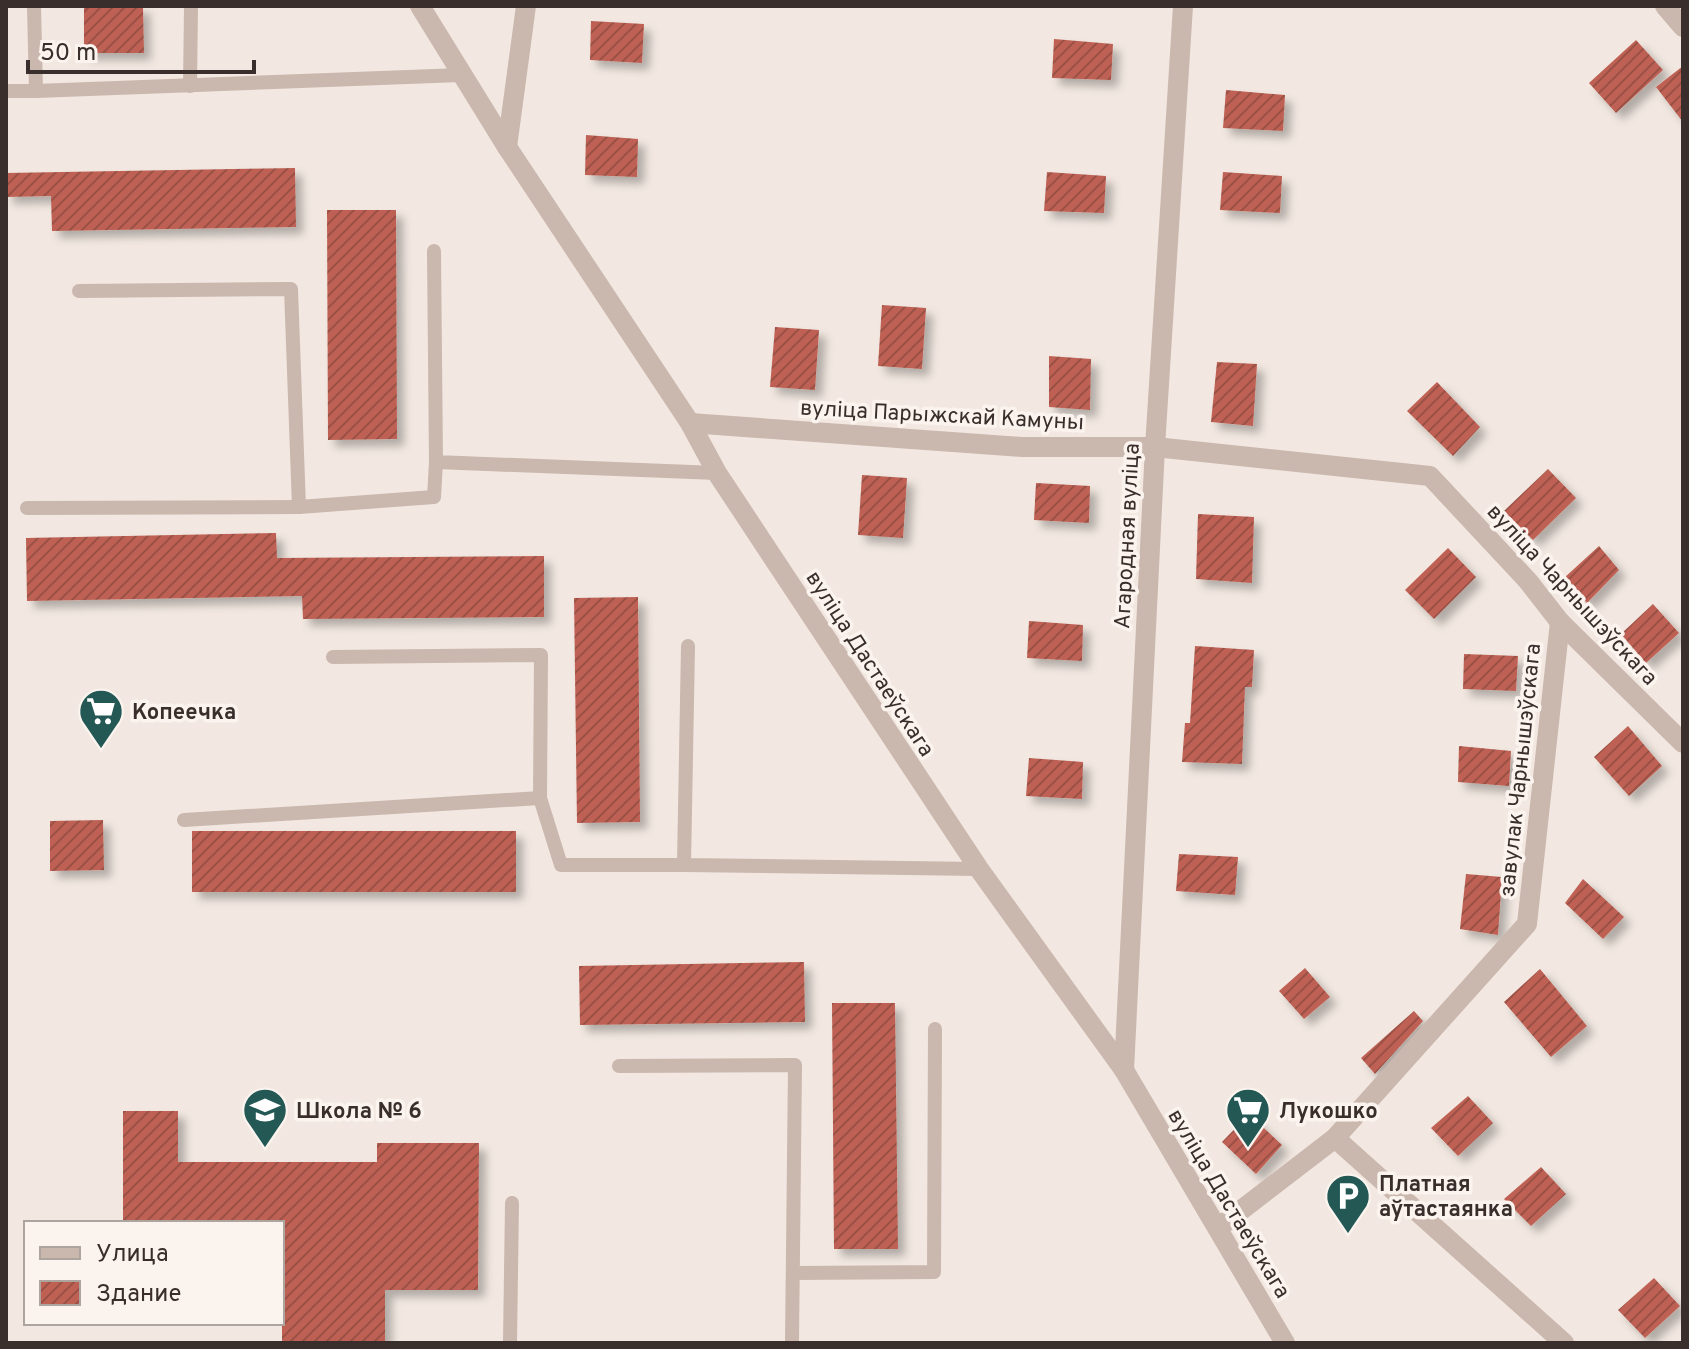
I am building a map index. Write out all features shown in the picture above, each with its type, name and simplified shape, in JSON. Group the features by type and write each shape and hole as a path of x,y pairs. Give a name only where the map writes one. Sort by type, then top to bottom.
{"street":[{"name":"вуліца Дастаеўскага","path":"420,6 507,147 690,423 717,473 979,869 1124,1070 1285,1343"},
{"path":"507,147 526,6"},
{"name":"Агародная вуліца","path":"1124,1070 1155,447 1183,6"},
{"path":"1665,6 1683,27"},
{"name":"вуліца Парыжскай Камуны","path":"690,423 1022,447 1155,447 1430,476"},
{"name":"вуліца Чарнышэўскага","path":"1430,476 1528,581 1560,622 1683,743"},
{"name":"завулак Чарнышэўскага","path":"1218,1228 1335,1138 1527,924 1560,622"},
{"path":"1335,1138 1564,1343"}],"lane":[{"path":"34,6 36,91"},
{"path":"190,86 191,6"},
{"path":"6,91 461,75"},
{"path":"27,508 299,507 434,497 434,251"},
{"path":"79,291 291,289 299,507"},
{"path":"436,462 717,473"},
{"path":"684,865 688,646"},
{"path":"333,657 541,655 540,798 561,865 979,869"},
{"path":"184,820 540,798"},
{"path":"795,1273 934,1272 935,1029"},
{"path":"619,1066 795,1065 792,1343"},
{"path":"510,1343 512,1203"}],"building":[{"path":"84,6 143,6 144,53 84,53"},
{"path":"591,21 644,24 642,63 590,60"},
{"path":"1054,39 1113,44 1111,80 1052,78"},
{"path":"1636,40 1663,70 1616,113 1589,83"},
{"path":"1683,66 1683,122 1656,87"},
{"path":"1226,90 1285,95 1283,131 1223,128"},
{"path":"586,135 638,139 637,177 585,175"},
{"path":"295,168 296,227 52,231 51,196 6,197 6,173"},
{"path":"1047,172 1106,176 1104,213 1044,211"},
{"path":"1223,172 1282,176 1280,213 1220,210"},
{"path":"327,210 396,210 397,439 328,440"},
{"path":"882,305 926,308 922,369 878,366"},
{"path":"775,327 819,330 815,390 770,387"},
{"path":"1049,356 1091,359 1090,410 1049,407"},
{"path":"1217,362 1257,364 1253,426 1211,422"},
{"path":"1437,382 1480,427 1453,456 1407,411"},
{"path":"1548,469 1576,498 1533,540 1504,511"},
{"path":"862,475 907,478 903,538 858,535"},
{"path":"1036,483 1090,486 1089,523 1034,520"},
{"path":"1198,514 1254,517 1252,583 1196,579"},
{"path":"276,533 277,558 544,556 544,617 303,619 302,596 27,601 26,538"},
{"path":"1599,546 1619,570 1587,603 1564,578"},
{"path":"1448,548 1476,577 1434,619 1405,590"},
{"path":"638,597 640,822 577,823 574,598"},
{"path":"1653,604 1679,633 1646,663 1621,634"},
{"path":"1029,621 1083,625 1082,661 1027,658"},
{"path":"1195,646 1254,650 1252,687 1245,687 1242,764 1182,762 1185,723 1190,723"},
{"path":"1464,654 1518,656 1516,691 1463,689"},
{"path":"1628,726 1662,766 1629,796 1594,757"},
{"path":"1459,746 1511,751 1509,786 1458,782"},
{"path":"1029,758 1083,762 1082,799 1026,796"},
{"path":"103,820 104,870 50,871 50,821"},
{"path":"192,831 516,831 516,892 192,892"},
{"path":"1179,854 1238,857 1235,895 1176,891"},
{"path":"1466,874 1502,877 1498,935 1460,929"},
{"path":"1583,879 1624,917 1603,939 1565,903"},
{"path":"804,962 805,1022 580,1025 579,966"},
{"path":"1305,968 1330,997 1304,1019 1279,991"},
{"path":"1540,969 1587,1026 1551,1057 1504,1002"},
{"path":"832,1003 895,1003 898,1249 834,1249"},
{"path":"1414,1011 1423,1021 1375,1074 1361,1058"},
{"path":"1468,1096 1493,1123 1458,1156 1431,1128"},
{"path":"123,1111 178,1111 178,1162 377,1162 377,1143 479,1143 478,1290 385,1290 385,1343 282,1343 284,1221 123,1221"},
{"path":"1249,1114 1282,1145 1256,1174 1222,1142"},
{"path":"1541,1167 1566,1194 1531,1226 1504,1199"},
{"path":"1654,1278 1680,1306 1645,1338 1618,1310"}],"place":[{"name":"Копеечка","path":"101,750"},
{"name":"Школа № 6","path":"265,1149"},
{"name":"Лукошко","path":"1248,1149"},
{"name":"Платная аўтастаянка","path":"1348,1235"}]}
